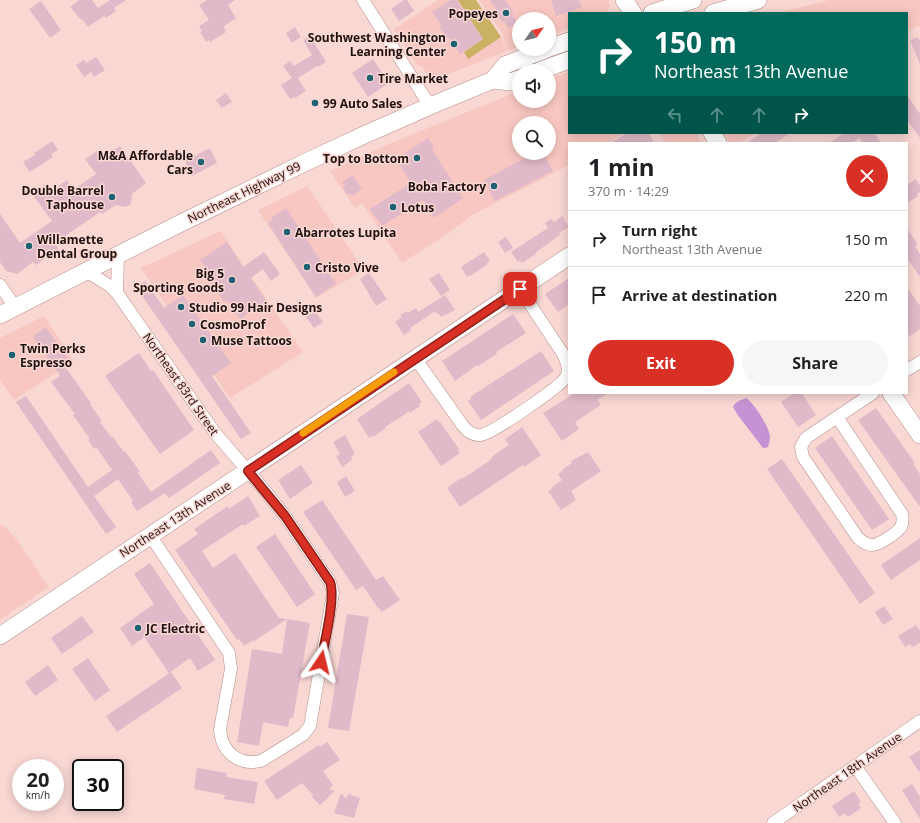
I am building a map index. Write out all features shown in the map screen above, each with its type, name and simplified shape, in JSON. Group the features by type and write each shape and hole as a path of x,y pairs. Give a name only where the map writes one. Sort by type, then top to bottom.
{"main road":[{"path":"624,0 632,12"},
{"path":"655,12 693,0"},
{"path":"716,12 758,0"},
{"name":"Northeast Highway 99","path":"556,46 568,41"},
{"name":"Northeast Highway 99","path":"493,80 505,65 529,56"},
{"path":"556,65 568,60"},
{"name":"Northeast Highway 99","path":"0,315 306,162 430,106 493,80 512,82"},
{"name":"Northeast 13th Avenue","path":"0,636 568,257"},
{"path":"892,394 920,435"}],"street":[{"path":"362,0 430,106"},
{"path":"118,255 118,293"},
{"name":"Northeast 83rd Street","path":"86,271 110,286 118,293 215,433 285,516 332,587 332,599 311,722 308,729 302,735 265,759 257,762 247,762 232,756 223,745 220,729 231,669 229,653 150,535"},
{"path":"0,285 15,307"},
{"path":"415,358 467,431 474,435 481,435 489,432 551,391 563,381 566,375 566,361 563,354 520,289"},
{"path":"908,369 920,362"},
{"path":"837,417 902,512 903,519 897,532 874,545 868,544 858,538 803,457 801,448 806,438 837,417 872,394"},
{"name":"Northeast 18th Avenue","path":"774,823 920,722"},
{"path":"855,766 895,823"}],"shaded area":[{"name":"Southwest Washington Learning Center","path":"438,0 476,0 501,37 507,51 436,79 428,76 422,66 418,66 394,29"},
{"path":"458,0 476,0 501,37 468,59 464,52 483,39"},
{"path":"479,0 608,0 610,5 607,12 568,12 568,28 556,33 556,12 512,12 512,50 508,51 502,33"},
{"path":"829,0 920,0 920,26 908,30 908,12 782,12"},
{"path":"568,72 568,134 623,134 608,142 568,142 568,166 472,215 449,233 402,263 362,203 355,208 330,171 391,143 512,94 512,108 556,108 556,77"},
{"path":"660,134 697,134 701,142 665,142"},
{"path":"725,134 752,134 740,142 729,142"},
{"path":"307,186 364,270 316,298 258,210"},
{"path":"220,231 303,352 230,398 141,268"},
{"path":"44,316 74,361 14,400 0,380 0,338"},
{"path":"746,398 765,422 770,437 768,447 763,448 733,407 737,402"},
{"path":"0,524 17,540 49,587 0,620"}],"building":[{"path":"79,0 92,0 98,8 110,0 126,0 114,8 116,11 106,18 104,16 88,27 70,7"},
{"path":"207,0 235,0 228,5 236,18 224,26 226,32 210,42 209,40 206,42 200,32 202,31 199,26 209,20 199,5"},
{"path":"404,0 407,0 414,11 399,21 391,9"},
{"path":"451,0 457,0 483,39 460,54 449,37 447,38 439,26 441,25 432,12"},
{"name":"Popeyes","path":"490,0 505,0 513,12 512,12 512,25 508,28 504,21 502,22 498,16 499,14"},
{"path":"551,0 579,0 582,7 556,16"},
{"path":"41,1 61,30 50,38 29,9"},
{"path":"295,27 301,37 292,43 286,33"},
{"path":"310,36 326,62 298,78 306,91 295,98 290,99 281,85 292,78 283,66 290,61 294,66 312,55 303,40"},
{"path":"918,37 920,41 920,64 910,40"},
{"path":"96,57 105,70 94,77 91,72 84,77 76,65 84,60 86,63"},
{"name":"Tire Market","path":"373,59 389,83 368,97 352,73"},
{"path":"226,93 232,102 222,108 216,100"},
{"path":"908,96 920,114 920,138 908,121"},
{"path":"626,134 650,134 654,142 612,142"},
{"path":"760,134 788,134 776,142 748,142"},
{"path":"842,134 875,134 880,142 862,142 859,138 853,142 830,142"},
{"path":"428,138 434,148 432,149 463,198 434,218 423,200 382,226 370,209 411,183 396,159"},
{"path":"52,141 58,150 51,154 53,157 30,172 23,162 35,155 34,153"},
{"path":"120,146 146,183 132,194 131,204 126,207 116,205 102,214 100,212 55,243 59,249 36,265 33,262 17,274 6,271 0,262 0,214 20,243 52,221 32,194 47,183 52,190 67,180 73,190 96,174 85,159 100,149 105,156"},
{"name":"M&A Affordable Cars","path":"210,148 217,163 192,176 185,161"},
{"path":"521,160 547,160 553,171 495,201 484,180"},
{"path":"353,175 362,189 352,196 349,193 347,194 343,187 345,185 342,182"},
{"path":"916,179 920,186 920,192 917,194 918,196 908,202 908,184"},
{"path":"286,208 336,284 316,297 268,223 272,220 271,218"},
{"path":"562,216 568,228 559,233 560,235 535,253 536,254 522,263 520,260 518,262 511,252 548,228 545,223 551,219 554,222"},
{"path":"908,230 918,245 915,246 920,254 920,277 908,259"},
{"path":"506,237 513,248 505,253 498,242"},
{"name":"Big 5 Sporting Goods","path":"227,242 243,267 264,252 280,274 271,281 263,269 251,278 266,301 240,319 227,300 224,302 210,281 213,279 200,260"},
{"path":"484,252 490,261 487,263 488,264 467,277 461,267"},
{"path":"369,273 387,299 376,306 360,279"},
{"path":"439,273 450,290 441,296 429,279"},
{"path":"568,279 568,305 558,312 545,294"},
{"path":"145,281 164,308 183,295 231,363 212,376 251,433 241,439 136,287"},
{"path":"908,288 920,306 920,329 908,337"},
{"path":"445,295 455,310 441,317 435,311 410,328 411,330 404,335 395,322 402,317 400,315 407,311 408,313 416,308 418,312"},
{"path":"315,311 323,322 314,328 306,317"},
{"path":"513,314 526,333 455,381 442,361"},
{"path":"46,327 69,360 63,364 91,403 90,404 102,421 100,422 111,437 112,436 124,452 125,451 140,472 138,473 151,492 211,450 220,463 169,498 165,493 137,511 131,502 133,501 118,479 94,496 116,527 106,534 16,402 26,396 88,487 112,470 96,447 94,449 88,440 90,439 73,415 75,414 51,382 60,376 33,336"},
{"path":"541,351 554,371 481,420 468,401 471,399 470,397"},
{"path":"139,353 151,371 153,370 194,430 160,454 105,376"},
{"path":"409,383 422,402 419,404 420,406 410,413 409,411 373,437 372,436 369,438 357,419"},
{"path":"573,394 606,394 597,400 601,405 575,422 579,429 562,441 543,413"},
{"path":"793,394 803,394 816,415 798,427 781,402"},
{"path":"876,408 915,463 913,464 920,474 920,507 858,420"},
{"path":"437,419 459,449 458,450 460,453 441,466 418,432"},
{"path":"522,427 541,455 524,467 523,465 460,507 447,488 489,461 494,455 509,445 505,439"},
{"path":"345,435 355,454 351,457 352,460 342,467 336,456 340,454 333,442"},
{"path":"832,436 889,519 872,530 815,448"},
{"path":"588,452 601,471 571,491 576,500 561,510 548,491 562,480 558,474 572,463 571,461"},
{"path":"782,459 875,593 860,604 767,469"},
{"path":"301,465 313,483 290,499 278,480"},
{"path":"346,476 355,491 345,497 337,482"},
{"path":"248,496 260,516 244,526 243,524 202,551 213,568 235,553 279,618 287,619 253,642 253,640 244,646 239,639 237,640 175,550 198,534 194,529 228,506 229,509"},
{"path":"322,500 376,580 383,576 400,600 382,612 363,586 356,590 303,512"},
{"path":"275,534 315,594 297,607 256,547"},
{"path":"920,538 920,560 891,580 881,565"},
{"path":"150,563 215,660 198,671 190,658 169,673 144,637 132,646 120,628 154,604 134,574"},
{"path":"884,606 893,619 883,625 875,612"},
{"path":"347,614 369,617 349,731 328,728"},
{"path":"82,616 94,632 62,654 51,638"},
{"path":"287,619 310,623 293,718 290,718 288,727 263,722 259,746 237,742 252,649 282,654"},
{"path":"916,625 920,631 920,643 912,647 910,644 905,647 898,636"},
{"path":"88,658 110,690 95,701 72,669"},
{"path":"48,665 58,680 35,696 25,682"},
{"path":"171,672 182,688 117,732 106,716"},
{"path":"327,742 340,760 323,771 333,785 329,789 335,791 320,805 302,783 277,800 264,781 319,745 320,747"},
{"path":"920,750 920,773 909,757"},
{"path":"197,768 227,773 226,777 258,782 254,804 224,799 225,795 194,789"},
{"path":"912,784 920,797 920,819 902,790"},
{"path":"854,791 861,802 858,804 861,808 848,817 845,813 839,817 832,806"},
{"path":"341,793 346,799 348,794 360,798 354,818 334,813"}],"slow traffic":[{"path":"303,433 394,372"}],"place":[{"name":"Popeyes","path":"506,13"},
{"name":"Southwest Washington Learning Center","path":"454,44"},
{"name":"Tire Market","path":"370,78"},
{"name":"99 Auto Sales","path":"315,103"},
{"name":"Top to Bottom","path":"417,158"},
{"name":"M&A Affordable Cars","path":"201,162"},
{"name":"Boba Factory","path":"494,186"},
{"name":"Double Barrel Taphouse","path":"112,197"},
{"name":"Lotus","path":"393,207"},
{"name":"Abarrotes Lupita","path":"287,232"},
{"name":"Willamette Dental Group","path":"29,246"},
{"name":"Cristo Vive","path":"307,267"},
{"name":"Big 5 Sporting Goods","path":"232,280"},
{"name":"Studio 99 Hair Designs","path":"181,307"},
{"name":"CosmoProf","path":"192,324"},
{"name":"Muse Tattoos","path":"203,340"},
{"name":"Twin Perks Espresso","path":"12,355"},
{"name":"JC Electric","path":"138,628"}],"route":[{"path":"321,662 333,593 332,587 285,516 248,471 520,289"}]}
